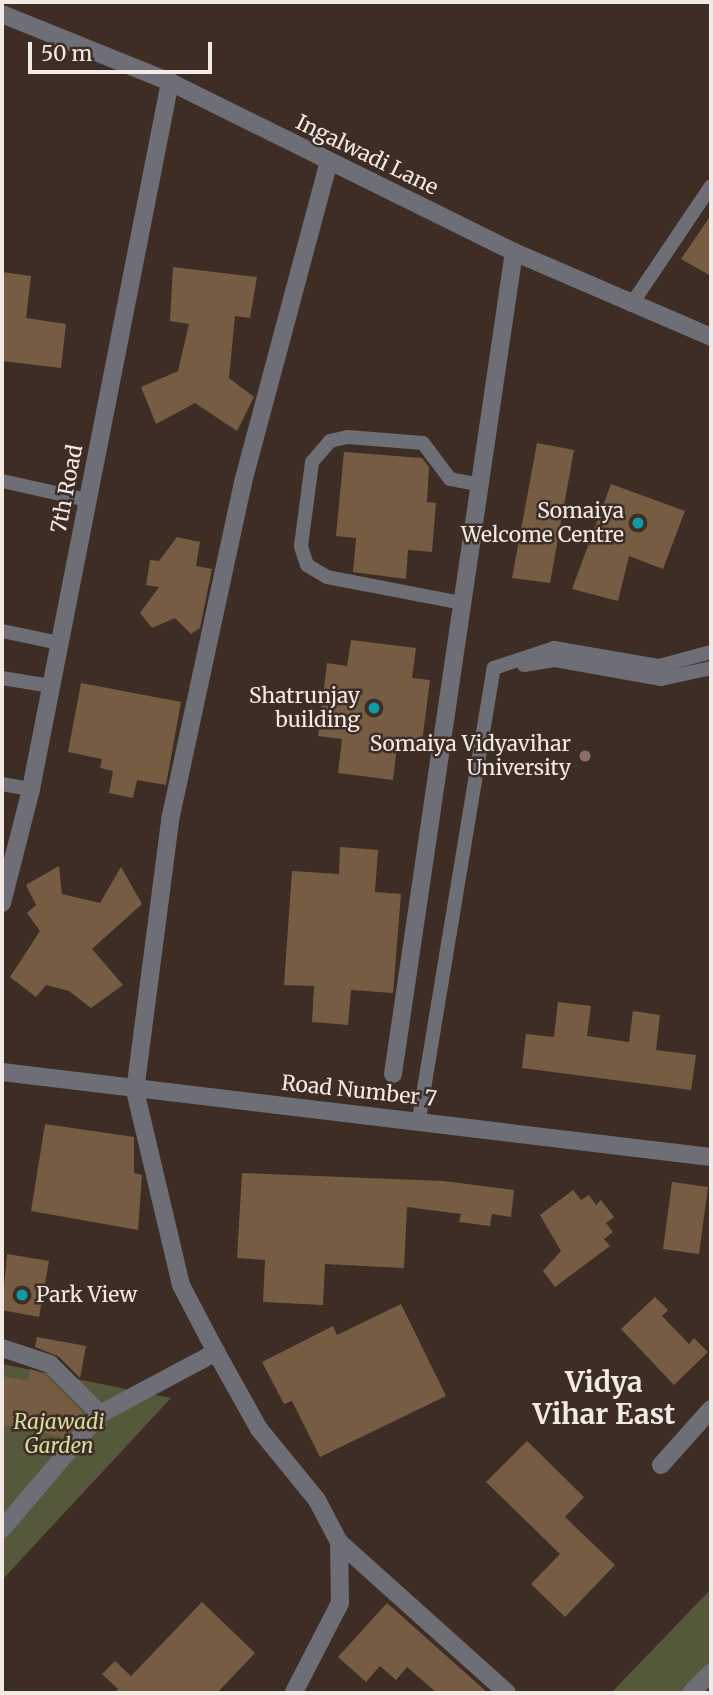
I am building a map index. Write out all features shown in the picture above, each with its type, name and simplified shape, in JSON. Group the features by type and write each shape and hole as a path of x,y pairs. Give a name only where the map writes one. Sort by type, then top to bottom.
{"street":[{"name":"Ingalwadi Lane","path":"2,14 170,82 514,252 631,306 711,337"},
{"name":"7th Road","path":"2,903 31,789 170,82"},
{"path":"329,162 243,482 170,820 135,1091 181,1285 260,1429 317,1500 338,1542 507,1693"},
{"path":"393,1074 514,252"},
{"name":"Road Number 7","path":"2,1072 135,1091 419,1119 711,1157"},
{"path":"2,1348 50,1364 100,1414"},
{"path":"2,1529 100,1414 216,1352"},
{"path":"661,1465 711,1409"},
{"path":"294,1692 340,1603 338,1542"},
{"path":"691,1693 711,1672"}],"lane":[{"path":"631,306 711,186"},
{"path":"462,603 327,577 307,565 301,545 312,462 330,441 348,437 423,443 450,479 480,485"},
{"path":"2,481 88,500"},
{"path":"2,631 59,643"},
{"path":"494,668 554,648 659,666 711,652"},
{"path":"494,668 555,660 661,679 711,668"},
{"path":"419,1119 494,668"},
{"path":"2,678 51,686"},
{"path":"2,784 31,789"}],"green space":[{"name":"Rajawadi Garden","path":"2,1364 171,1398 2,1580"},
{"path":"711,1589 711,1670 689,1693 611,1693"}],"building":[{"path":"711,215 711,276 681,259"},
{"path":"173,267 257,277 250,318 235,316 229,378 254,397 237,431 195,403 156,424 141,387 178,371 189,324 170,321"},
{"path":"2,272 31,276 26,318 66,324 61,368 2,361"},
{"path":"537,443 574,450 550,583 512,578"},
{"path":"344,452 422,458 429,467 427,502 436,503 432,552 408,550 406,579 353,572 356,538 336,536"},
{"name":"Somaiya Welcome Centre","path":"611,484 685,511 663,569 629,556 618,601 572,589"},
{"path":"177,537 200,542 196,566 212,569 200,628 191,634 175,618 152,628 140,613 159,587 146,585 150,560 159,561"},
{"name":"Shatrunjay building","path":"351,640 416,648 412,678 430,680 421,750 397,747 393,780 338,773 342,739 318,736 327,663 347,666"},
{"path":"81,683 181,702 166,785 137,780 133,798 109,793 113,771 100,768 102,759 68,752"},
{"path":"340,847 378,850 375,892 401,894 393,993 351,990 348,1025 312,1022 314,986 284,985 292,871 339,874"},
{"path":"59,866 62,894 100,903 121,867 142,904 92,949 123,985 91,1008 69,991 46,985 36,997 10,977 40,931 27,913 36,905 26,885"},
{"path":"558,1002 591,1006 587,1036 629,1042 633,1011 660,1015 656,1050 696,1055 691,1090 522,1068 526,1034 554,1037"},
{"path":"45,1124 134,1137 134,1173 142,1175 138,1230 31,1211"},
{"path":"242,1173 443,1181 514,1190 511,1217 492,1214 490,1226 459,1222 461,1214 407,1207 404,1268 325,1264 323,1305 263,1302 265,1260 237,1258"},
{"path":"672,1182 708,1187 699,1254 663,1249"},
{"path":"573,1190 581,1200 589,1195 596,1205 601,1200 614,1217 606,1223 613,1232 604,1239 610,1246 555,1287 543,1271 561,1251 540,1215"},
{"name":"Park View","path":"7,1254 49,1261 39,1317 2,1310"},
{"path":"655,1297 668,1310 662,1316 689,1344 694,1338 708,1352 674,1385 621,1329"},
{"path":"401,1304 446,1396 320,1457 292,1401 284,1404 262,1362 333,1326 337,1335"},
{"path":"37,1337 86,1346 80,1378 58,1356 35,1347"},
{"path":"30,1369 44,1374 85,1415 65,1438 2,1425 2,1376 28,1381"},
{"path":"527,1441 584,1497 565,1517 615,1565 565,1617 531,1584 560,1554 486,1482"},
{"path":"202,1602 255,1653 217,1693 114,1693 118,1689 102,1674 115,1661 131,1676"},
{"path":"387,1603 488,1693 437,1693 407,1667 396,1680 380,1666 366,1682 338,1657"}],"place":[{"name":"Somaiya Welcome Centre","path":"638,523"},
{"name":"Shatrunjay building","path":"374,708"},
{"name":"Somaiya Vidyavihar University","path":"585,756"},
{"name":"Park View","path":"22,1295"}],"district":[{"name":"Vidya Vihar East","path":"604,1398"}]}
